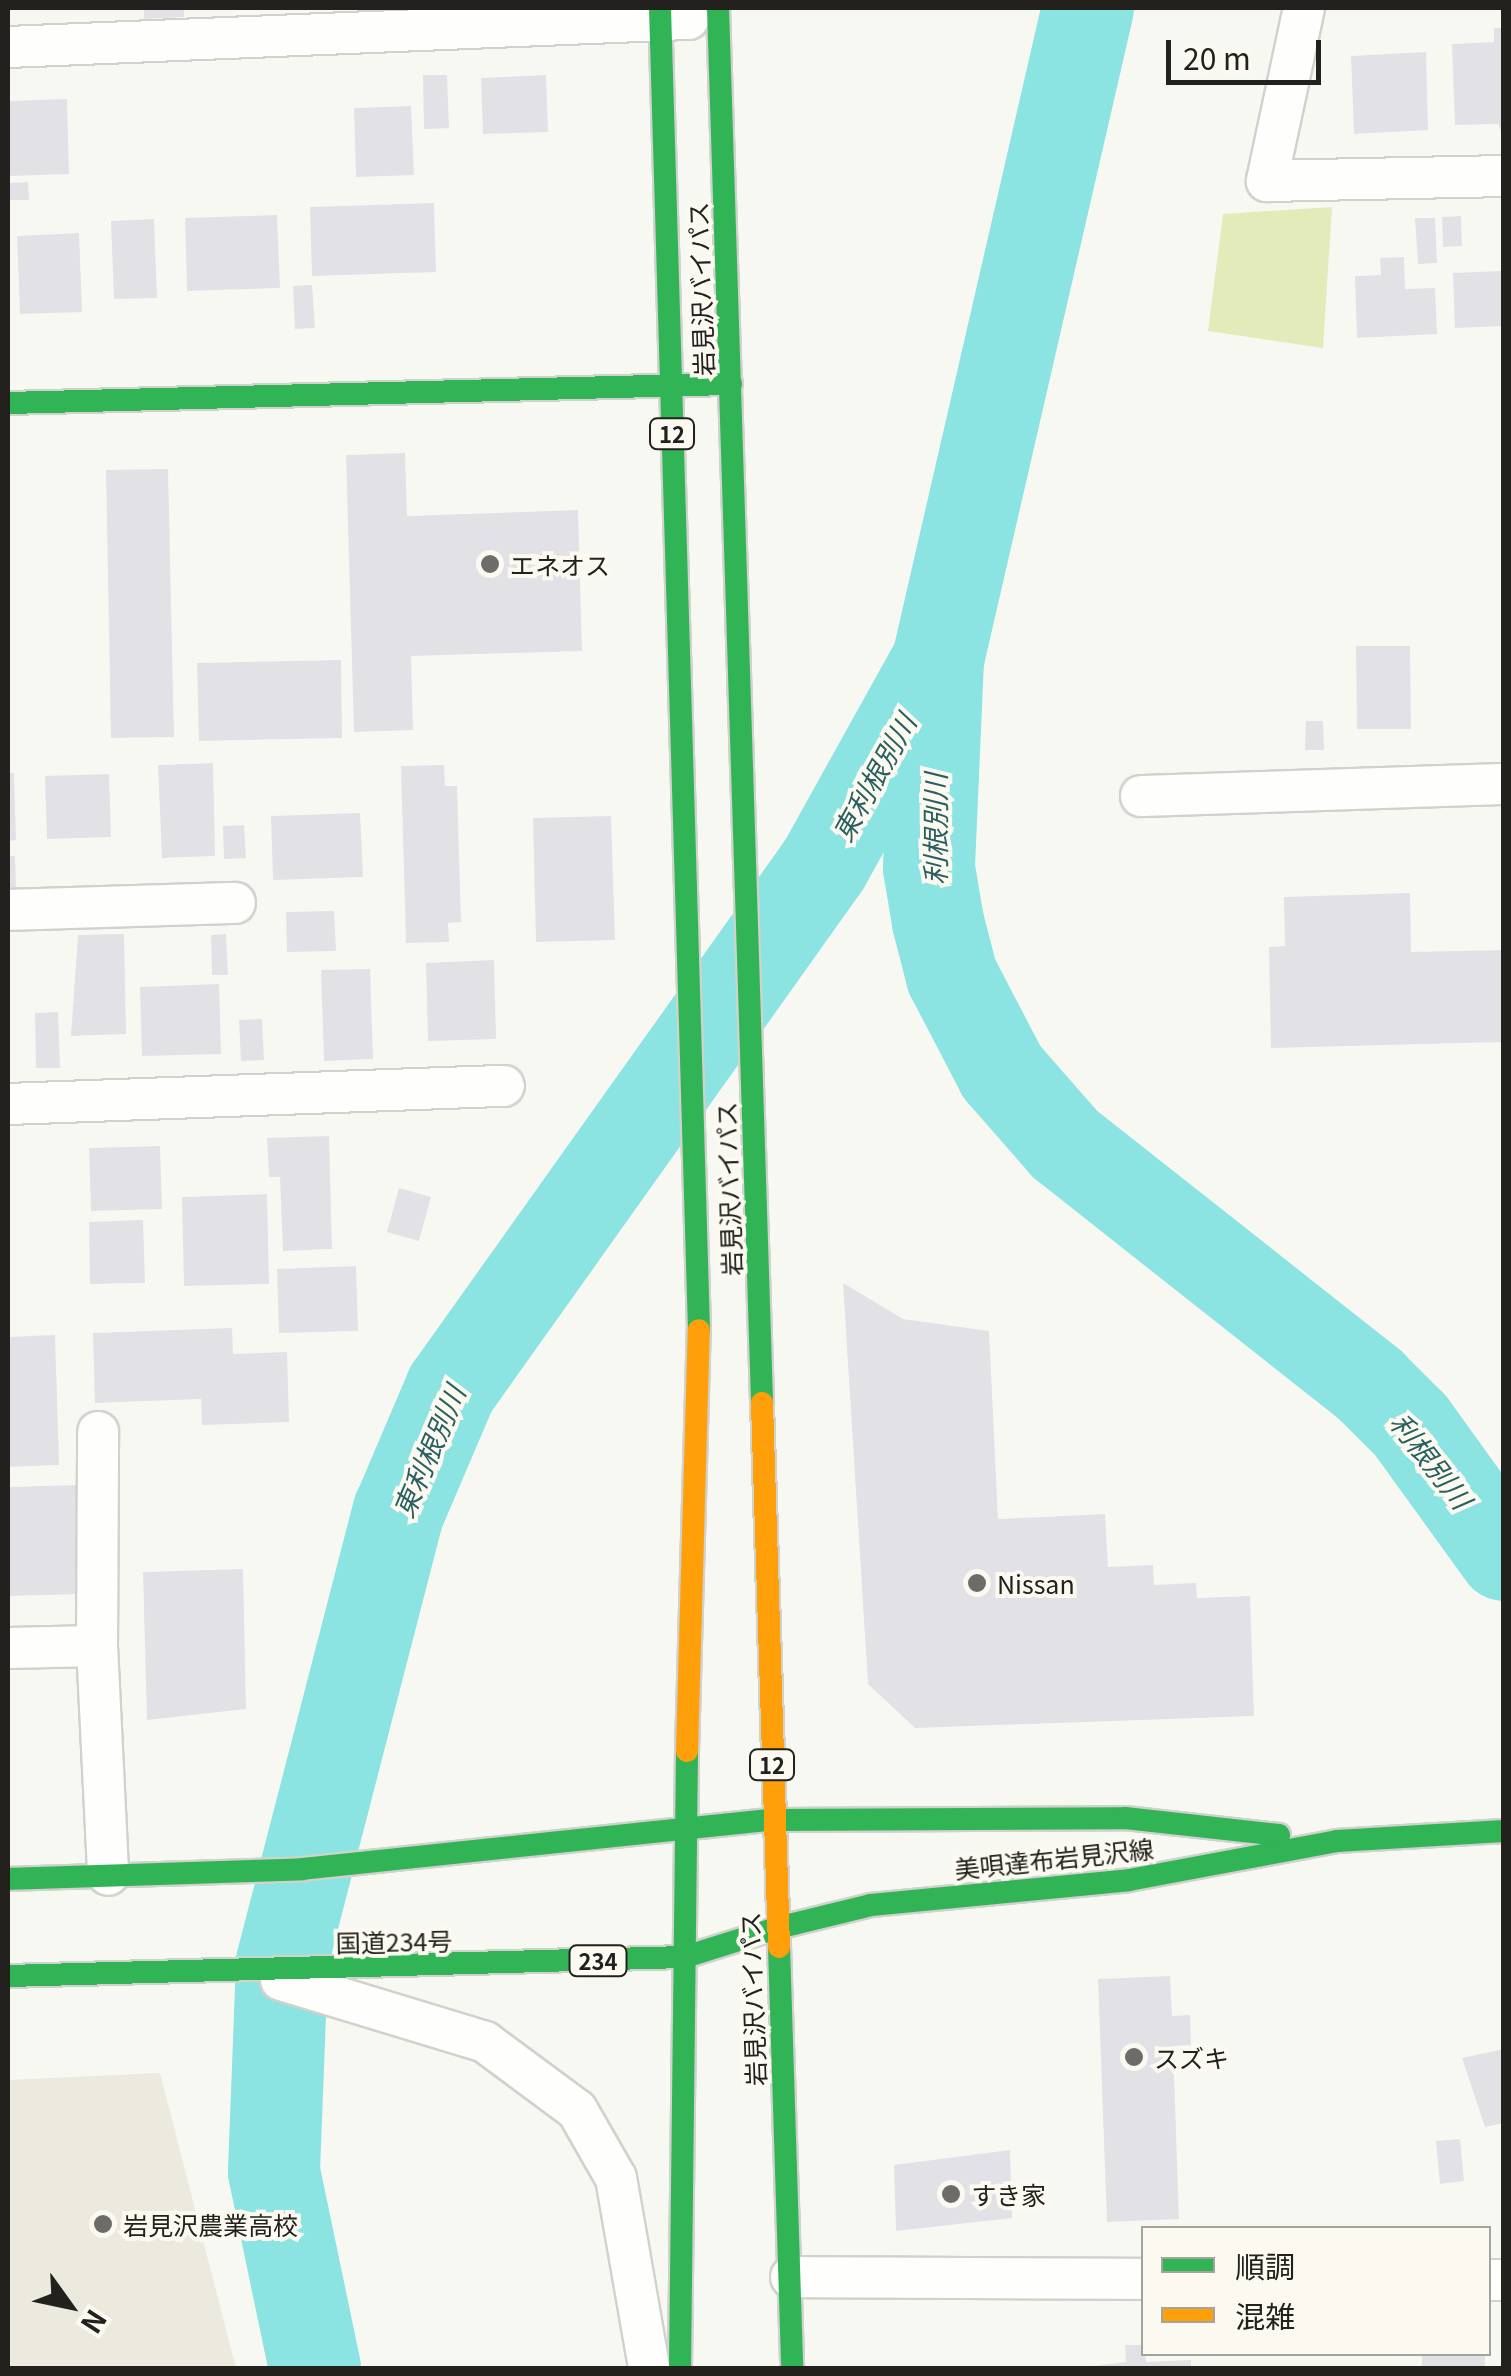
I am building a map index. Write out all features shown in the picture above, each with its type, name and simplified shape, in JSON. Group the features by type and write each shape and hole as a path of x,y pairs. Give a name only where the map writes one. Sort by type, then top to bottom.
{"main road":[{"name":"岩見沢バイパス","path":"718,13 792,2368"},
{"name":"岩見沢バイパス","path":"660,14 697,1176 680,2368"},
{"path":"8,403 731,384"},
{"name":"美唄達布岩見沢線","path":"772,1820 1124,1818 1337,1841"},
{"path":"8,1879 228,1870 468,1852 772,1820"},
{"name":"美唄達布岩見沢線","path":"777,1928 871,1905 1128,1880 1337,1841 1427,1832 1504,1831"},
{"name":"国道234号","path":"8,1976 415,1970 685,1957 777,1928"}],"street":[{"path":"1304,8 1267,181 1504,176"},
{"path":"8,46 718,13"},
{"path":"1141,796 1504,784"},
{"path":"8,910 235,903"},
{"path":"8,1104 504,1086"},
{"path":"98,1432 97,1646 108,1875"},
{"path":"8,1648 97,1646"},
{"path":"245,1970 485,2042 546,2079 604,2152 631,2241 649,2368"},
{"path":"790,2277 1141,2279"}],"shaded area":[{"name":"岩見沢農業高校","path":"160,2073 236,2368 8,2368 8,2080"}],"green space":[{"path":"1332,207 1323,348 1208,331 1223,214"}],"building":[{"path":"144,8 184,8 184,17 144,19"},
{"path":"1494,28 1504,28 1504,137 1498,124 1455,125 1452,44 1494,42"},
{"path":"1426,52 1428,130 1354,134 1351,56"},
{"path":"423,75 447,75 449,128 424,129"},
{"path":"546,75 548,132 483,134 481,78"},
{"path":"67,99 69,174 8,176 8,101"},
{"path":"411,106 414,175 356,177 354,108"},
{"path":"28,182 29,200 9,200 9,183"},
{"path":"434,203 436,272 312,276 310,207"},
{"path":"277,215 280,288 187,291 185,218"},
{"path":"1461,216 1462,246 1443,247 1442,217"},
{"path":"1415,218 1435,218 1437,263 1418,264"},
{"path":"154,219 157,298 114,299 111,221"},
{"path":"79,233 82,312 20,314 17,236"},
{"path":"1404,257 1405,289 1435,288 1437,334 1357,338 1355,276 1381,275 1380,258"},
{"path":"1504,271 1504,326 1455,328 1453,273"},
{"path":"312,285 315,328 295,329 293,286"},
{"path":"405,453 407,516 578,510 582,651 411,656 413,730 354,732 346,455"},
{"path":"168,469 174,737 111,738 106,470"},
{"path":"1356,646 1410,646 1411,729 1357,729"},
{"path":"341,660 342,738 199,741 197,663"},
{"path":"1306,721 1323,721 1324,750 1305,750"},
{"path":"213,763 215,856 162,858 158,765"},
{"path":"444,765 445,786 457,786 461,922 448,923 449,942 406,943 401,766"},
{"path":"8,773 14,773 16,840 8,841"},
{"path":"109,774 111,837 47,839 45,776"},
{"path":"360,813 363,877 273,880 271,816"},
{"path":"611,816 615,940 536,942 533,818"},
{"path":"244,825 246,858 224,859 223,826"},
{"path":"8,856 15,856 16,888 8,888"},
{"path":"1410,893 1411,952 1504,950 1504,1042 1271,1048 1269,947 1285,946 1284,897"},
{"path":"334,911 336,951 287,952 286,912"},
{"path":"124,934 126,1034 71,1036 78,935"},
{"path":"226,934 228,975 212,975 211,935"},
{"path":"494,960 496,1039 428,1041 426,963"},
{"path":"370,969 373,1059 324,1061 321,970"},
{"path":"219,984 221,1054 142,1056 140,987"},
{"path":"58,1012 60,1068 36,1068 35,1013"},
{"path":"262,1019 264,1060 241,1061 239,1020"},
{"path":"329,1136 332,1249 283,1251 280,1177 269,1177 267,1138"},
{"path":"160,1146 162,1209 91,1211 89,1148"},
{"path":"399,1188 431,1197 419,1241 387,1232"},
{"path":"267,1194 269,1284 184,1286 182,1197"},
{"path":"143,1220 145,1283 90,1284 89,1222"},
{"path":"356,1266 358,1331 279,1333 277,1269"},
{"path":"843,1283 903,1319 989,1331 998,1519 1105,1514 1108,1567 1153,1565 1154,1585 1196,1583 1197,1598 1250,1596 1254,1716 915,1728 868,1684"},
{"path":"232,1328 233,1354 287,1352 289,1422 202,1425 201,1399 95,1403 93,1333"},
{"path":"55,1335 59,1465 8,1467 8,1337"},
{"path":"77,1485 80,1594 10,1596 8,1487"},
{"path":"243,1569 246,1709 147,1720 143,1572"},
{"path":"1170,1976 1172,2016 1190,2015 1191,2045 1173,2046 1179,2219 1107,2222 1098,1979"},
{"path":"1504,2049 1504,2123 1485,2127 1462,2058"},
{"path":"1460,2139 1464,2181 1440,2184 1436,2141"},
{"path":"1010,2150 1012,2218 896,2231 894,2165"},
{"path":"1125,2345 1141,2345 1141,2356 1145,2356 1146,2362 1191,2360 1191,2368 1075,2368 1126,2362"},
{"path":"1422,2356 1485,2356 1485,2368 1422,2368"}],"waterway":[{"name":"利根別川","path":"1088,8 938,660 929,868 952,976 1002,1072 1065,1144 1371,1386 1411,1426 1504,1555"},
{"name":"東利根別川","path":"315,2368 274,2171 282,1962 399,1511 451,1389 824,865 938,660"}],"traffic: fast":[{"path":"660,8 699,1330"},
{"path":"718,8 762,1403"},
{"path":"8,403 731,384"},
{"path":"680,2368 687,1751"},
{"path":"772,1820 1125,1818 1279,1835"},
{"path":"8,1879 302,1869 772,1820"},
{"path":"777,1928 871,1905 1129,1880 1337,1841 1504,1831"},
{"path":"8,1976 685,1957 777,1928"},
{"path":"779,1947 792,2368"}],"traffic: slow":[{"path":"687,1751 699,1330"},
{"path":"762,1403 779,1947"}],"place":[{"name":"エネオス","path":"490,564"},
{"name":"Nissan","path":"977,1583"},
{"name":"スズキ","path":"1134,2057"},
{"name":"すき家","path":"951,2194"},
{"name":"岩見沢農業高校","path":"103,2224"}]}
